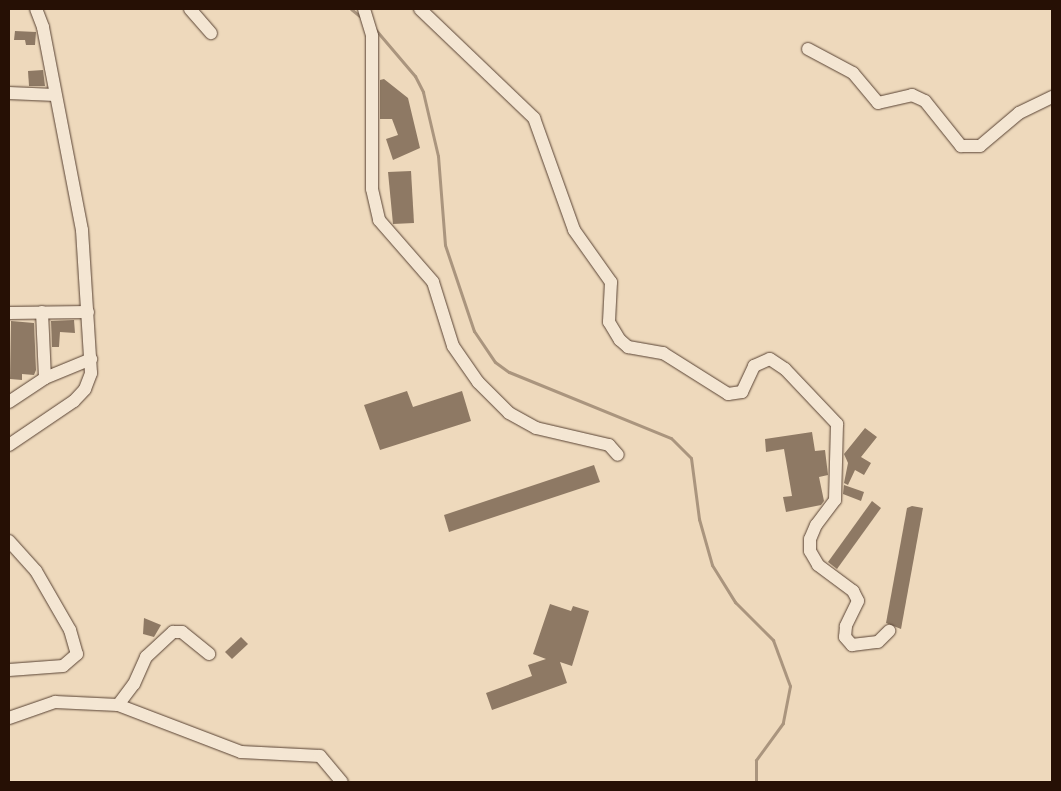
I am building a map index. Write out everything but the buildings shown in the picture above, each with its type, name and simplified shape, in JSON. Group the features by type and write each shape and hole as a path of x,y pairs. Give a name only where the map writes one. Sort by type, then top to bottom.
{"street":[{"path":"9,445 74,401 85,389 91,359 82,230 36,9"},
{"path":"190,9 211,33"},
{"path":"364,9 372,36 372,189 379,220 433,282 453,346 478,382 503,406 536,428 592,439 609,445 618,455"},
{"path":"420,9 534,118 574,230 611,282 609,322 620,340 628,347 663,353 728,394 742,392 754,366 770,359 785,369 837,424 835,500 816,525 810,539 810,551 818,565 853,590 858,601 846,626 845,637 852,645 878,642 889,631"},
{"path":"808,49 853,73 878,103 912,95 925,101 961,146 980,146 1019,113 1052,97"},
{"path":"9,92 55,95"},
{"path":"42,312 45,378"},
{"path":"9,313 88,312"},
{"path":"9,401 45,378 91,359"},
{"path":"9,541 39,577 70,630 77,654 63,666 9,670"},
{"path":"118,705 134,684 146,657 173,632 182,632 209,654"},
{"path":"9,718 55,702 118,705 241,752 320,756 342,782"}],"waterway":[{"path":"351,9 362,18"},
{"path":"375,29 415,76 423,92 438,156 445,245 474,331 495,362 509,372 671,438 691,458 699,519 712,565 735,602 773,640 790,686 783,723 756,760 756,782"}]}
